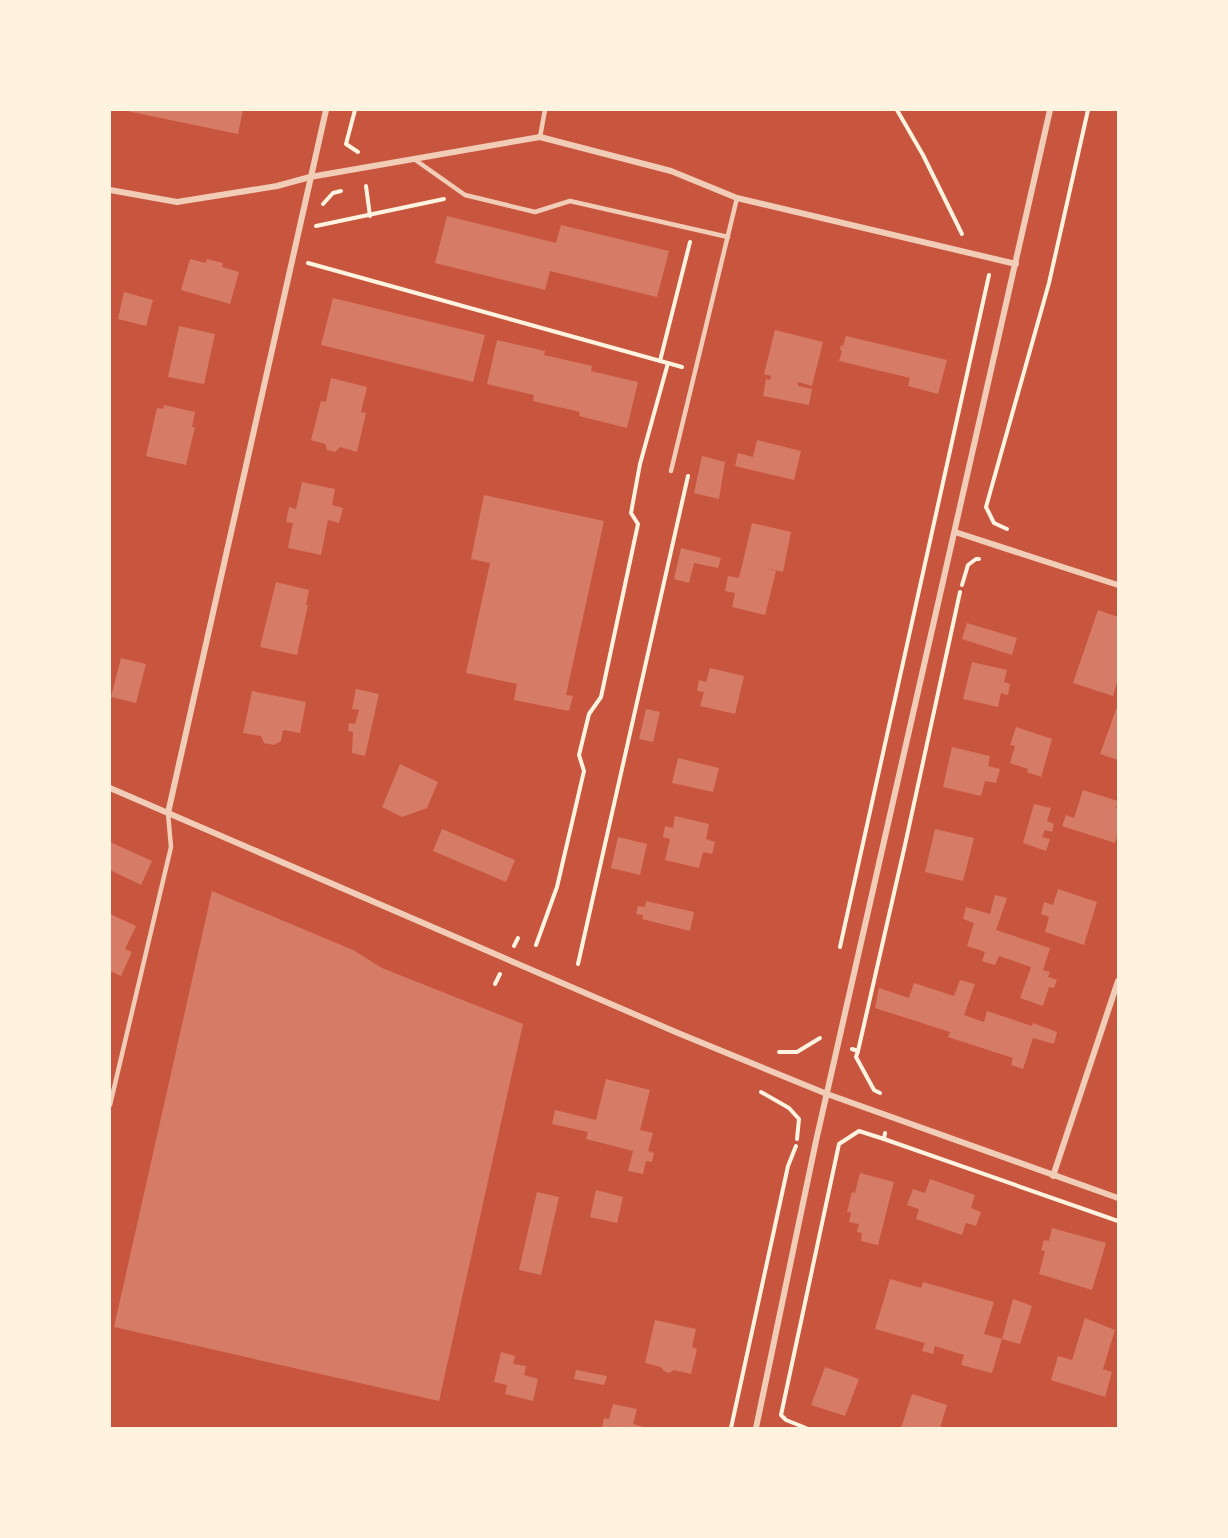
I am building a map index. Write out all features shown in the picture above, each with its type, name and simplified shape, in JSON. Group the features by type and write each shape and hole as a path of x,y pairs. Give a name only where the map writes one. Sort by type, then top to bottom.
{"street":[{"path":"168,813 326,110"},
{"path":"756,1428 826,1094 1050,110"},
{"path":"110,190 177,202 277,186 310,177 540,137 671,171 737,198 1016,264"},
{"path":"955,532 1119,585"},
{"path":"110,788 668,1029 826,1094 1119,1198"},
{"path":"1053,1176 1119,981"}],"lane":[{"path":"540,137 546,110"},
{"path":"414,159 465,195 535,212 570,201 728,237"},
{"path":"671,471 737,198"},
{"path":"110,1105 171,847 168,813"}],"path":[{"path":"897,110 923,155 972,253"},
{"path":"1007,529 994,523 986,507 1049,283 1088,110"},
{"path":"366,186 370,216"},
{"path":"315,226 465,195"},
{"path":"660,361 693,229"},
{"path":"307,262 695,371"},
{"path":"536,945 557,887 584,771 579,755 589,714 601,697 638,524 631,513 639,480 640,464 668,363"},
{"path":"578,964 688,474 671,471"},
{"path":"779,1052 797,1052 820,1038"},
{"path":"858,1051 856,1057 874,1090 894,1100 888,1116 884,1139"},
{"path":"731,1428 788,1166 796,1146 799,1119 789,1107 761,1092"},
{"path":"806,1428 786,1420 781,1415 839,1144 859,1131 1119,1221"}],"building":[{"path":"127,110 243,110 238,134"},
{"path":"447,216 556,243 561,225 669,251 657,297 550,271 545,290 435,263"},
{"path":"190,259 206,263 207,259 223,263 222,267 239,272 230,304 181,290"},
{"path":"124,292 153,300 146,326 118,319"},
{"path":"333,298 485,335 473,382 321,345"},
{"path":"179,326 215,334 204,384 168,377"},
{"path":"775,330 823,342 812,386 798,382 798,386 812,389 809,405 763,396 766,379 770,380 771,376 764,374"},
{"path":"846,336 947,360 938,394 908,386 910,378 839,361 841,345 843,346"},
{"path":"497,340 545,351 544,355 592,366 591,371 638,382 627,428 579,416 580,412 533,401 534,395 487,384"},
{"path":"331,378 367,387 361,412 366,413 357,452 340,447 335,452 327,450 325,444 311,440 321,401 326,402"},
{"path":"164,405 195,412 192,427 195,427 186,465 146,456 157,408 163,409"},
{"path":"757,440 801,451 794,480 735,466 738,453 753,457"},
{"path":"702,456 725,462 719,499 694,493"},
{"path":"302,482 335,489 332,505 343,508 339,523 328,520 321,555 288,548 293,523 286,522 289,507 296,509"},
{"path":"484,495 604,521 566,695 573,696 569,711 514,700 517,684 466,673 490,563 471,559"},
{"path":"752,523 791,532 783,572 757,566 776,571 765,615 732,607 735,593 725,591 728,576 739,578"},
{"path":"681,548 721,558 718,568 694,563 689,583 674,579"},
{"path":"276,582 309,590 297,655 260,647"},
{"path":"1098,610 1118,617 1118,679 1113,696 1073,683"},
{"path":"967,623 1017,638 1012,655 962,639"},
{"path":"121,658 146,664 136,703 111,697"},
{"path":"972,662 1007,670 1004,682 1010,684 1008,695 1001,693 998,707 963,699"},
{"path":"710,668 744,676 735,714 700,706 704,692 697,691 699,680 706,682"},
{"path":"356,689 379,694 365,756 352,753 353,732 348,731 349,723 355,724 359,710 352,709"},
{"path":"252,691 306,702 300,733 283,730 281,741 274,745 264,743 261,736 243,733"},
{"path":"1118,704 1118,760 1100,754"},
{"path":"646,709 660,712 653,742 639,739"},
{"path":"1016,727 1052,739 1041,777 1027,772 1028,769 1010,763 1015,746 1010,745"},
{"path":"952,747 990,756 988,766 1000,769 996,783 985,781 981,796 943,787"},
{"path":"678,758 719,768 713,792 672,783"},
{"path":"400,764 438,782 427,808 402,817 382,807"},
{"path":"1083,790 1118,801 1116,808 1118,809 1118,832 1115,843 1062,826 1066,815 1074,818"},
{"path":"1034,804 1051,808 1047,821 1054,824 1052,832 1045,830 1042,837 1050,839 1046,851 1023,843"},
{"path":"675,816 709,824 706,839 715,842 712,854 703,852 699,868 665,860 670,839 663,837 665,826 673,828"},
{"path":"442,829 515,860 506,882 433,851"},
{"path":"935,829 974,838 963,881 925,872"},
{"path":"618,837 647,844 640,875 611,868"},
{"path":"110,842 152,861 141,885 110,870"},
{"path":"1058,889 1097,902 1084,945 1045,932 1049,917 1041,914 1044,902 1053,905"},
{"path":"212,891 353,950 382,968 523,1024 439,1401 114,1327"},
{"path":"995,895 1007,898 996,930 1050,948 1043,970 1050,972 1048,977 1057,980 1054,988 1049,987 1043,1006 1020,998 1031,967 999,956 995,965 982,961 985,952 967,946 974,923 963,919 966,907 990,914"},
{"path":"646,901 694,912 690,931 642,919 643,915 636,914 638,906 645,907"},
{"path":"110,914 136,926 125,949 132,952 121,976 110,971"},
{"path":"960,980 975,984 964,1015 984,1022 987,1011 1032,1026 1033,1023 1057,1032 1054,1044 1033,1038 1023,1069 1011,1065 1013,1058 948,1037 950,1032 875,1008 879,988 909,998 914,983 954,996"},
{"path":"606,1079 650,1090 640,1130 653,1133 648,1151 654,1153 652,1162 646,1161 643,1174 628,1171 633,1151 586,1139 588,1132 552,1124 555,1110 596,1120"},
{"path":"860,1173 894,1182 878,1245 861,1241 862,1233 857,1232 859,1224 849,1222 851,1212 847,1212"},
{"path":"930,1179 975,1195 971,1208 981,1212 976,1226 966,1223 962,1235 916,1219 919,1209 907,1205 913,1189 925,1193"},
{"path":"596,1190 623,1197 617,1223 590,1217"},
{"path":"537,1192 559,1197 541,1275 519,1270"},
{"path":"1052,1228 1106,1243 1092,1290 1039,1274 1045,1251 1041,1250 1044,1240 1049,1241"},
{"path":"890,1279 921,1288 923,1282 994,1302 984,1334 1002,1339 992,1373 961,1365 964,1355 935,1346 933,1354 922,1351 925,1343 875,1329"},
{"path":"1013,1299 1032,1306 1020,1344 1002,1339"},
{"path":"1085,1318 1115,1330 1103,1369 1112,1372 1105,1397 1051,1380 1058,1356 1072,1360"},
{"path":"655,1320 696,1329 692,1347 697,1349 691,1374 674,1370 669,1373 661,1367 645,1363"},
{"path":"501,1352 515,1356 513,1364 526,1366 524,1375 538,1379 533,1401 505,1394 507,1385 494,1382"},
{"path":"825,1367 859,1379 845,1416 811,1405"},
{"path":"576,1370 607,1376 604,1385 574,1379"},
{"path":"912,1394 947,1405 940,1428 901,1428"},
{"path":"613,1404 637,1409 633,1424 647,1428 602,1428 604,1418 609,1419"}]}
